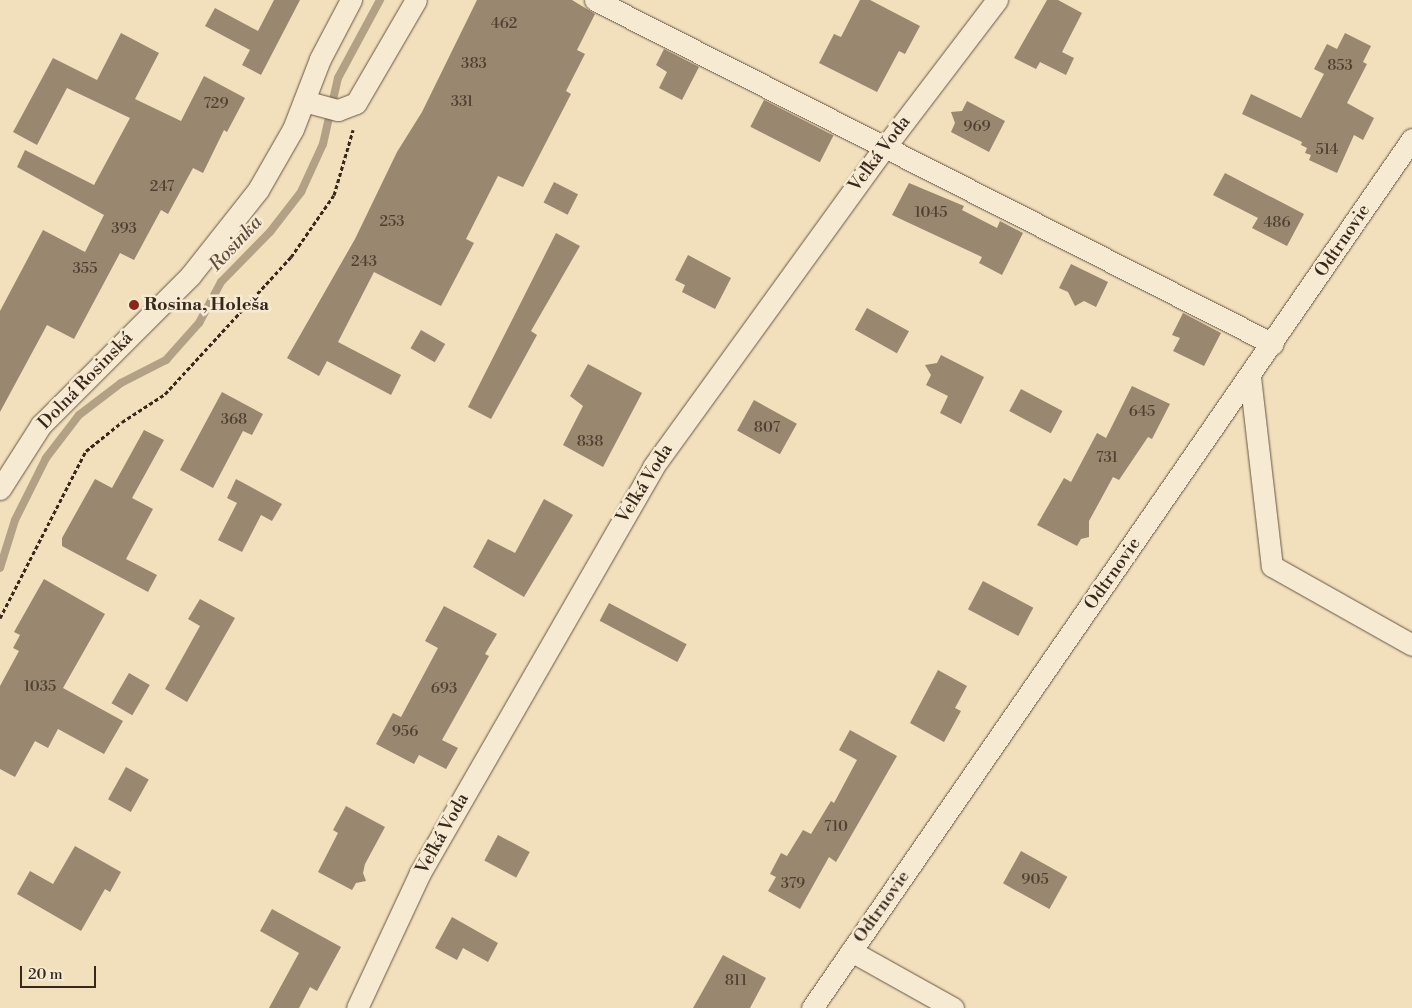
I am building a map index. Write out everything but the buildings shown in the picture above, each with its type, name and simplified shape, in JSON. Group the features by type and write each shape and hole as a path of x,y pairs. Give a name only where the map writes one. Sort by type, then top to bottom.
{"street":[{"name":"Dolná Rosinská","path":"0,489 41,425 216,246 278,160 320,59 351,0"},
{"path":"304,101 338,108 361,97 416,0"},
{"path":"595,0 1273,344"},
{"name":"Veľká Voda","path":"357,1008 420,874 653,467 885,147 997,0"},
{"name":"Odtrnovie","path":"812,1008 1409,150"},
{"path":"1250,377 1272,566 1412,645"},
{"path":"851,952 953,1008"}],"path":[{"path":"0,618 86,451 122,422 165,394 290,257 334,195 355,125 338,108"}],"waterway":[{"name":"Rosinka","path":"0,568 15,520 46,458 79,415 121,383 166,360 199,323 221,282 270,232 301,192 323,144 338,78 380,0"}],"place":[{"name":"Rosina, Holeša","path":"134,305"}]}
